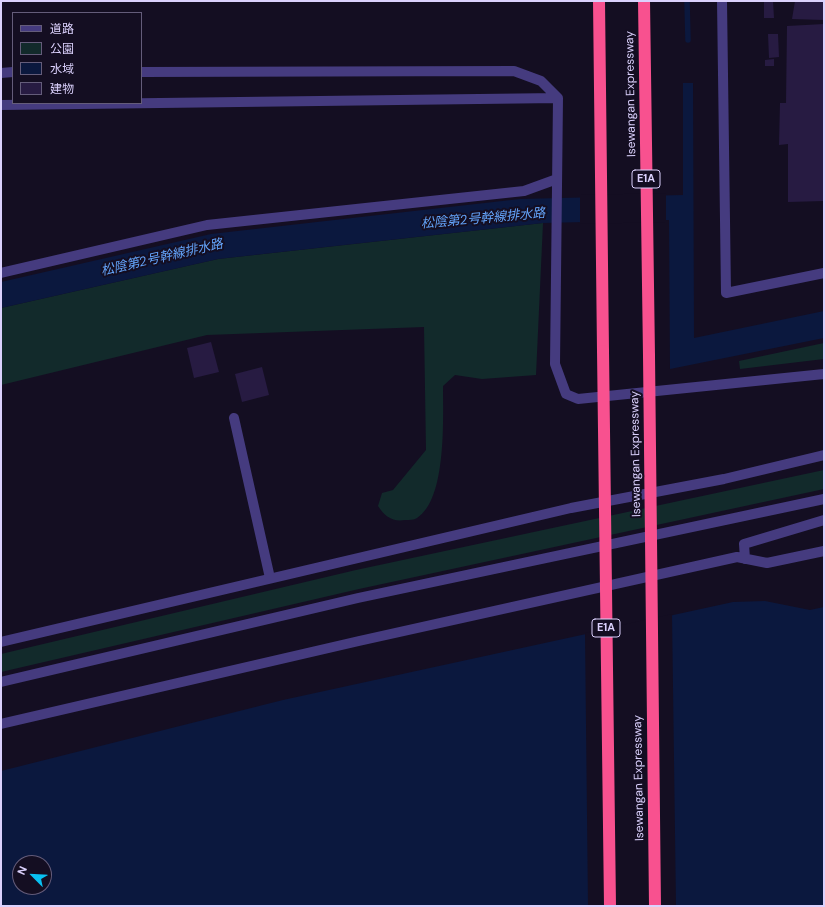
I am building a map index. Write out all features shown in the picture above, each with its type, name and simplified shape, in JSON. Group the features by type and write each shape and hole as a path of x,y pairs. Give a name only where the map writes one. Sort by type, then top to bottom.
{"highway":[{"name":"E1A","path":"599,1 610,906"},
{"name":"Isewangan Expressway","path":"644,1 655,906"}],"street":[{"path":"722,1 726,293 824,273"},
{"path":"1,72 12,72"},
{"path":"142,72 514,72 541,81 558,98 555,364 566,394 578,399 824,374"},
{"path":"142,103 558,98"},
{"path":"1,105 81,104"},
{"path":"1,273 207,225 524,191 557,179"},
{"path":"234,418 270,578"},
{"path":"1,642 571,508 724,479 824,455"},
{"path":"1,682 358,598 824,499"},
{"path":"745,559 744,544 824,520"},
{"path":"1,724 374,638 737,557 768,563 824,551"}],"green space":[{"path":"543,223 536,375 482,379 455,375 443,386 443,437 434,494 427,508 417,518 411,520 397,520 390,518 383,513 378,506 382,493 393,490 426,450 424,327 207,335 1,385 1,308 218,259"},
{"path":"824,343 824,359 740,369 739,361"},
{"path":"824,470 824,489 359,589 1,672 1,654 356,570"}],"water":[{"name":"松陰第2号幹線排水路","path":"683,83 693,83 694,338 824,311 824,338 670,369 669,220 543,223 218,259 1,308 1,282 211,234 520,199 683,195"},
{"path":"765,601 810,610 824,607 824,906 1,906 1,771 283,700 733,602"}],"pier":[{"path":"666,193 666,222 580,224 580,195"},
{"path":"672,614 676,906 588,906 585,633"}],"building":[{"path":"764,1 773,1 774,18 764,18"},
{"path":"795,1 824,1 824,20 792,19"},
{"path":"824,24 824,201 788,202 788,144 779,145 780,103 786,103 787,26"},
{"path":"768,34 778,34 779,57 769,58"},
{"path":"774,59 774,66 765,66 765,60"},
{"path":"211,342 219,372 194,378 187,348"},
{"path":"262,367 269,395 242,402 235,374"}],"waterway":[{"path":"687,1 688,40"}]}
